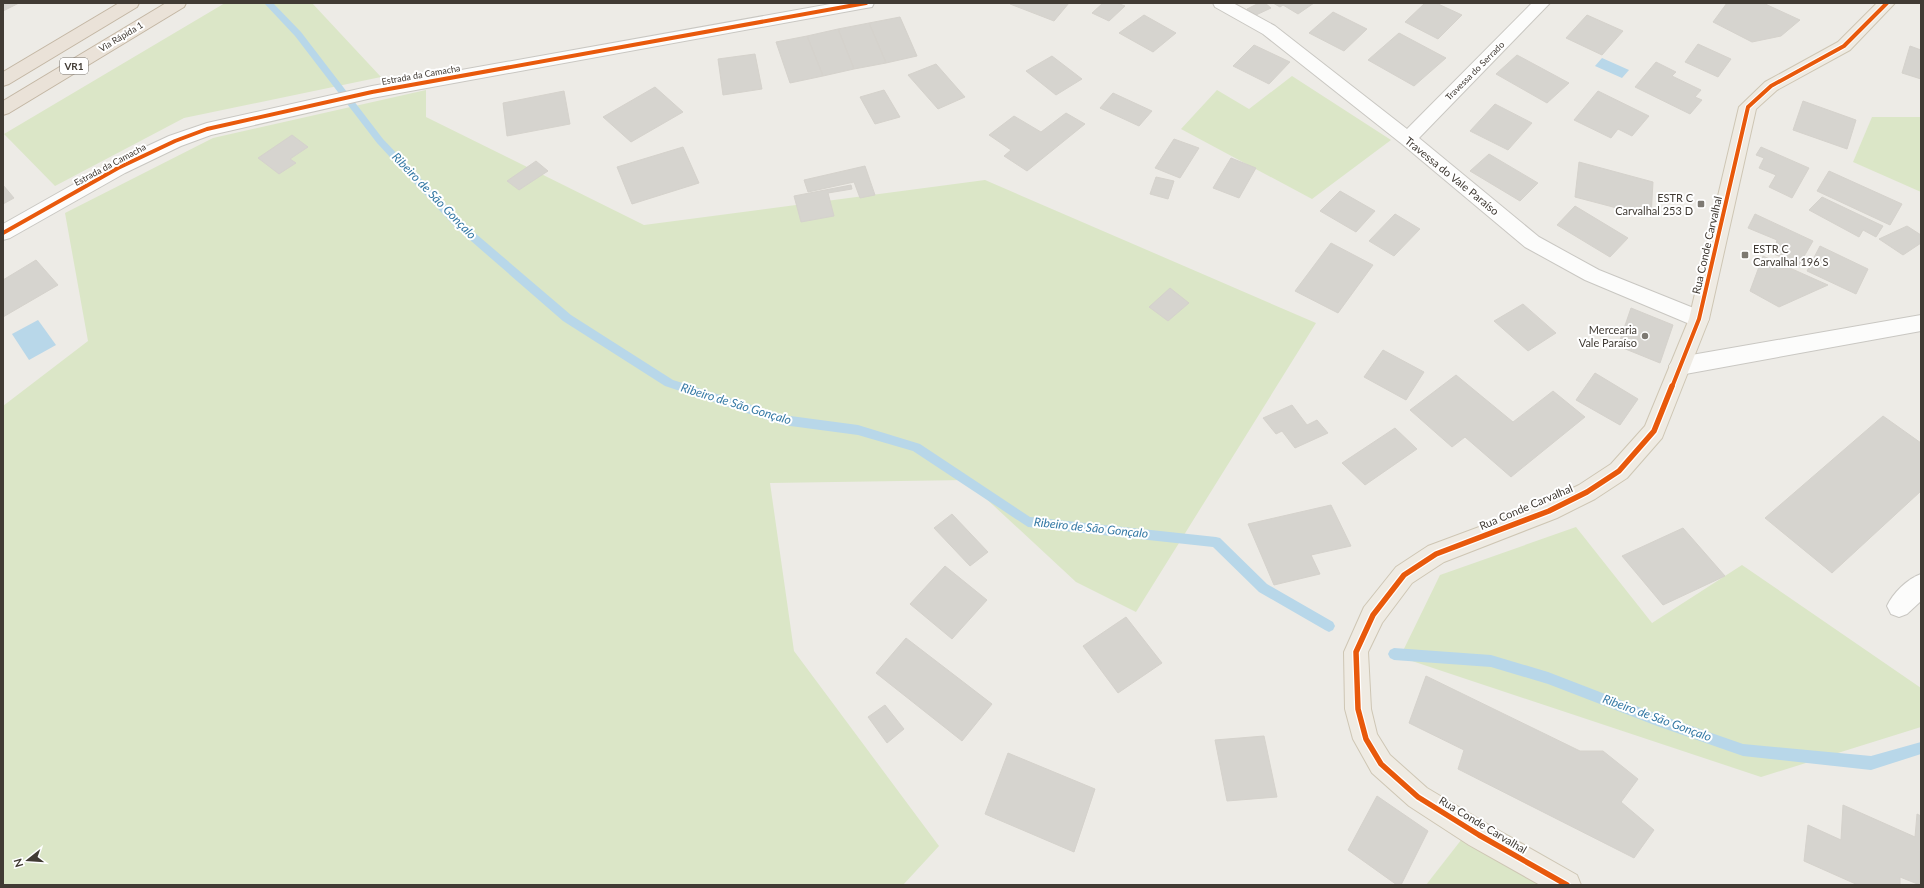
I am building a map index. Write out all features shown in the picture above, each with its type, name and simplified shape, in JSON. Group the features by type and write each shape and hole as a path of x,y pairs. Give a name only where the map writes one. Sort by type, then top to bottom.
{"highway":[{"name":"Via Rápida 1","path":"3,109 178,3"},
{"name":"VR1","path":"3,80 129,4"}],"main road":[{"name":"Rua Conde Carvalhal","path":"1567,885 1479,835 1418,797 1381,764 1366,740 1358,709 1356,652 1373,615 1404,575 1436,554 1549,511 1587,492 1618,471 1654,431 1700,319 1748,107 1771,86 1844,46 1887,3"}],"street":[{"name":"Estrada da Camacha","path":"3,233 118,168 175,141 207,129 372,92 866,3"},
{"name":"Travessa do Vale Paraíso","path":"1221,3 1269,30 1408,139 1532,242 1592,275 1700,319"},
{"name":"Travessa do Serrado","path":"1408,139 1542,3"},
{"path":"1680,366 1921,323"},
{"path":"1899,606 1921,585"}],"green space":[{"path":"225,3 312,3 381,77 184,118 55,186 4,134"},
{"path":"1292,76 1391,140 1312,199 1181,129 1217,90 1249,109"},
{"path":"426,90 426,117 644,225 985,180 1316,323 1136,612 1076,582 966,480 770,483 794,651 939,846 903,885 3,885 3,406 88,341 65,213 213,138"},
{"path":"1872,117 1921,117 1921,192 1853,162"},
{"path":"1576,527 1652,623 1742,565 1921,688 1921,727 1761,777 1400,657 1440,575"},
{"path":"1465,835 1548,885 1426,885"}],"water":[{"path":"1602,58 1629,70 1622,78 1595,66"},
{"path":"38,320 56,345 29,360 12,334"}],"building":[{"path":"3,3 19,3 3,11"},
{"path":"1069,3 1054,21 1010,4"},
{"path":"1103,3 1117,3 1125,6 1109,21 1092,13"},
{"path":"1259,3 1265,3 1271,8 1256,15 1247,9"},
{"path":"1273,3 1314,3 1298,14 1283,5 1280,7"},
{"path":"1425,3 1436,3 1462,15 1438,39 1405,22"},
{"path":"1727,3 1763,3 1800,20 1781,36 1752,42 1713,22"},
{"path":"1333,12 1367,29 1344,51 1309,33"},
{"path":"1144,15 1176,33 1153,52 1119,33"},
{"path":"1587,15 1623,31 1602,55 1566,38"},
{"path":"900,17 917,56 886,63 869,23"},
{"path":"869,23 886,63 854,69 838,29"},
{"path":"838,29 854,69 823,76 807,36"},
{"path":"1399,33 1446,58 1414,86 1368,60"},
{"path":"807,36 823,76 790,83 776,42"},
{"path":"1698,44 1731,59 1718,77 1685,62"},
{"path":"1254,45 1290,62 1269,84 1233,66"},
{"path":"1910,46 1921,50 1921,79 1902,73"},
{"path":"755,54 762,89 723,95 718,59"},
{"path":"1517,55 1569,83 1547,103 1496,74"},
{"path":"1052,56 1082,79 1056,95 1026,71"},
{"path":"1656,62 1676,72 1672,76 1701,90 1695,97 1702,100 1690,114 1635,87"},
{"path":"936,64 965,97 938,109 908,75"},
{"path":"655,87 683,112 631,142 603,117"},
{"path":"884,90 900,117 875,124 860,97"},
{"path":"564,91 570,124 507,136 503,103"},
{"path":"1598,91 1649,116 1632,136 1618,129 1611,138 1574,120"},
{"path":"1113,93 1152,111 1139,126 1100,108"},
{"path":"1803,101 1856,120 1847,149 1793,130"},
{"path":"1495,104 1532,123 1508,150 1470,131"},
{"path":"1066,113 1085,124 1027,171 1004,156 1011,150 989,135 1014,116 1041,132"},
{"path":"292,135 308,147 290,159 296,163 279,174 258,158"},
{"path":"1174,139 1199,148 1180,178 1155,168"},
{"path":"683,147 699,183 632,204 617,167"},
{"path":"1761,147 1809,168 1792,198 1769,187 1776,175 1759,168 1764,158 1756,155"},
{"path":"1489,154 1538,183 1520,201 1470,171"},
{"path":"1231,158 1256,168 1239,198 1213,188"},
{"path":"536,161 548,171 519,190 507,181"},
{"path":"1579,162 1653,182 1651,217 1575,197"},
{"path":"865,166 875,195 860,198 854,182 808,192 804,180"},
{"path":"1829,171 1902,204 1890,225 1817,191"},
{"path":"1156,177 1174,181 1168,199 1150,194"},
{"path":"3,185 14,198 3,204"},
{"path":"851,185 852,189 828,193 834,216 801,222 794,196"},
{"path":"1340,191 1375,211 1356,232 1320,211"},
{"path":"1822,197 1883,226 1876,237 1863,230 1859,237 1809,210"},
{"path":"1575,206 1628,238 1610,257 1557,225"},
{"path":"1395,214 1420,229 1394,256 1369,241"},
{"path":"1755,214 1813,241 1799,265 1774,254 1777,240 1748,228"},
{"path":"1907,226 1921,235 1921,243 1903,255 1879,239"},
{"path":"1331,243 1373,265 1338,313 1295,291"},
{"path":"1820,246 1868,269 1856,294 1807,271"},
{"path":"1763,256 1828,285 1779,307 1750,291"},
{"path":"36,260 58,285 3,317 3,280"},
{"path":"1170,288 1189,303 1168,321 1149,307"},
{"path":"1523,304 1556,333 1528,351 1494,321"},
{"name":"Mercearia Vale Paraíso","path":"1631,308 1673,325 1660,363 1618,346"},
{"path":"1383,350 1424,372 1406,400 1364,377"},
{"path":"1595,373 1638,399 1620,425 1576,400"},
{"path":"1456,375 1513,422 1553,391 1585,417 1511,477 1465,437 1452,447 1410,410"},
{"path":"1292,405 1307,425 1317,420 1328,433 1295,448 1282,431 1276,434 1263,418"},
{"path":"1883,416 1921,443 1921,491 1832,573 1765,518"},
{"path":"1395,428 1417,449 1365,485 1342,463"},
{"path":"1331,505 1351,546 1311,555 1320,574 1274,585 1248,524"},
{"path":"952,514 988,552 970,566 934,528"},
{"path":"1683,528 1725,576 1663,605 1622,556"},
{"path":"945,566 987,600 952,639 910,604"},
{"path":"1126,617 1162,663 1118,693 1083,646"},
{"path":"906,638 992,704 962,741 876,673"},
{"path":"1426,676 1580,751 1603,751 1638,779 1621,802 1654,830 1634,858 1458,769 1464,750 1409,723"},
{"path":"885,705 904,729 887,743 868,717"},
{"path":"1264,736 1277,797 1227,801 1215,740"},
{"path":"1008,753 1095,789 1074,852 985,814"},
{"path":"1377,796 1428,831 1401,885 1397,885 1348,850"},
{"path":"1843,805 1915,837 1917,814 1921,816 1920,885 1900,877 1900,885 1858,885 1804,861 1808,825 1841,840"}],"waterway":[{"name":"Ribeiro de São Gonçalo","path":"268,3 298,34 380,141 458,224 567,318 669,383 783,420 858,430 916,447 1028,522 1216,542 1263,588 1329,626"},
{"name":"Ribeiro de São Gonçalo","path":"1394,654 1491,661 1548,678 1657,720 1743,750 1871,763 1921,748"}],"cycle path":[{"path":"3,233 118,168 175,141 207,129 372,92 866,3"},
{"path":"1567,885 1479,835 1418,797 1381,764 1366,739 1358,709 1356,652 1373,615 1404,575 1436,554 1549,511 1587,492 1619,471 1654,431 1699,319 1748,107 1771,86 1844,46 1887,3"}],"place":[{"name":"ESTR C Carvalhal 253 D","path":"1701,204"},
{"name":"ESTR C Carvalhal 196 S","path":"1745,255"},
{"name":"Mercearia Vale Paraíso","path":"1645,336"}]}
